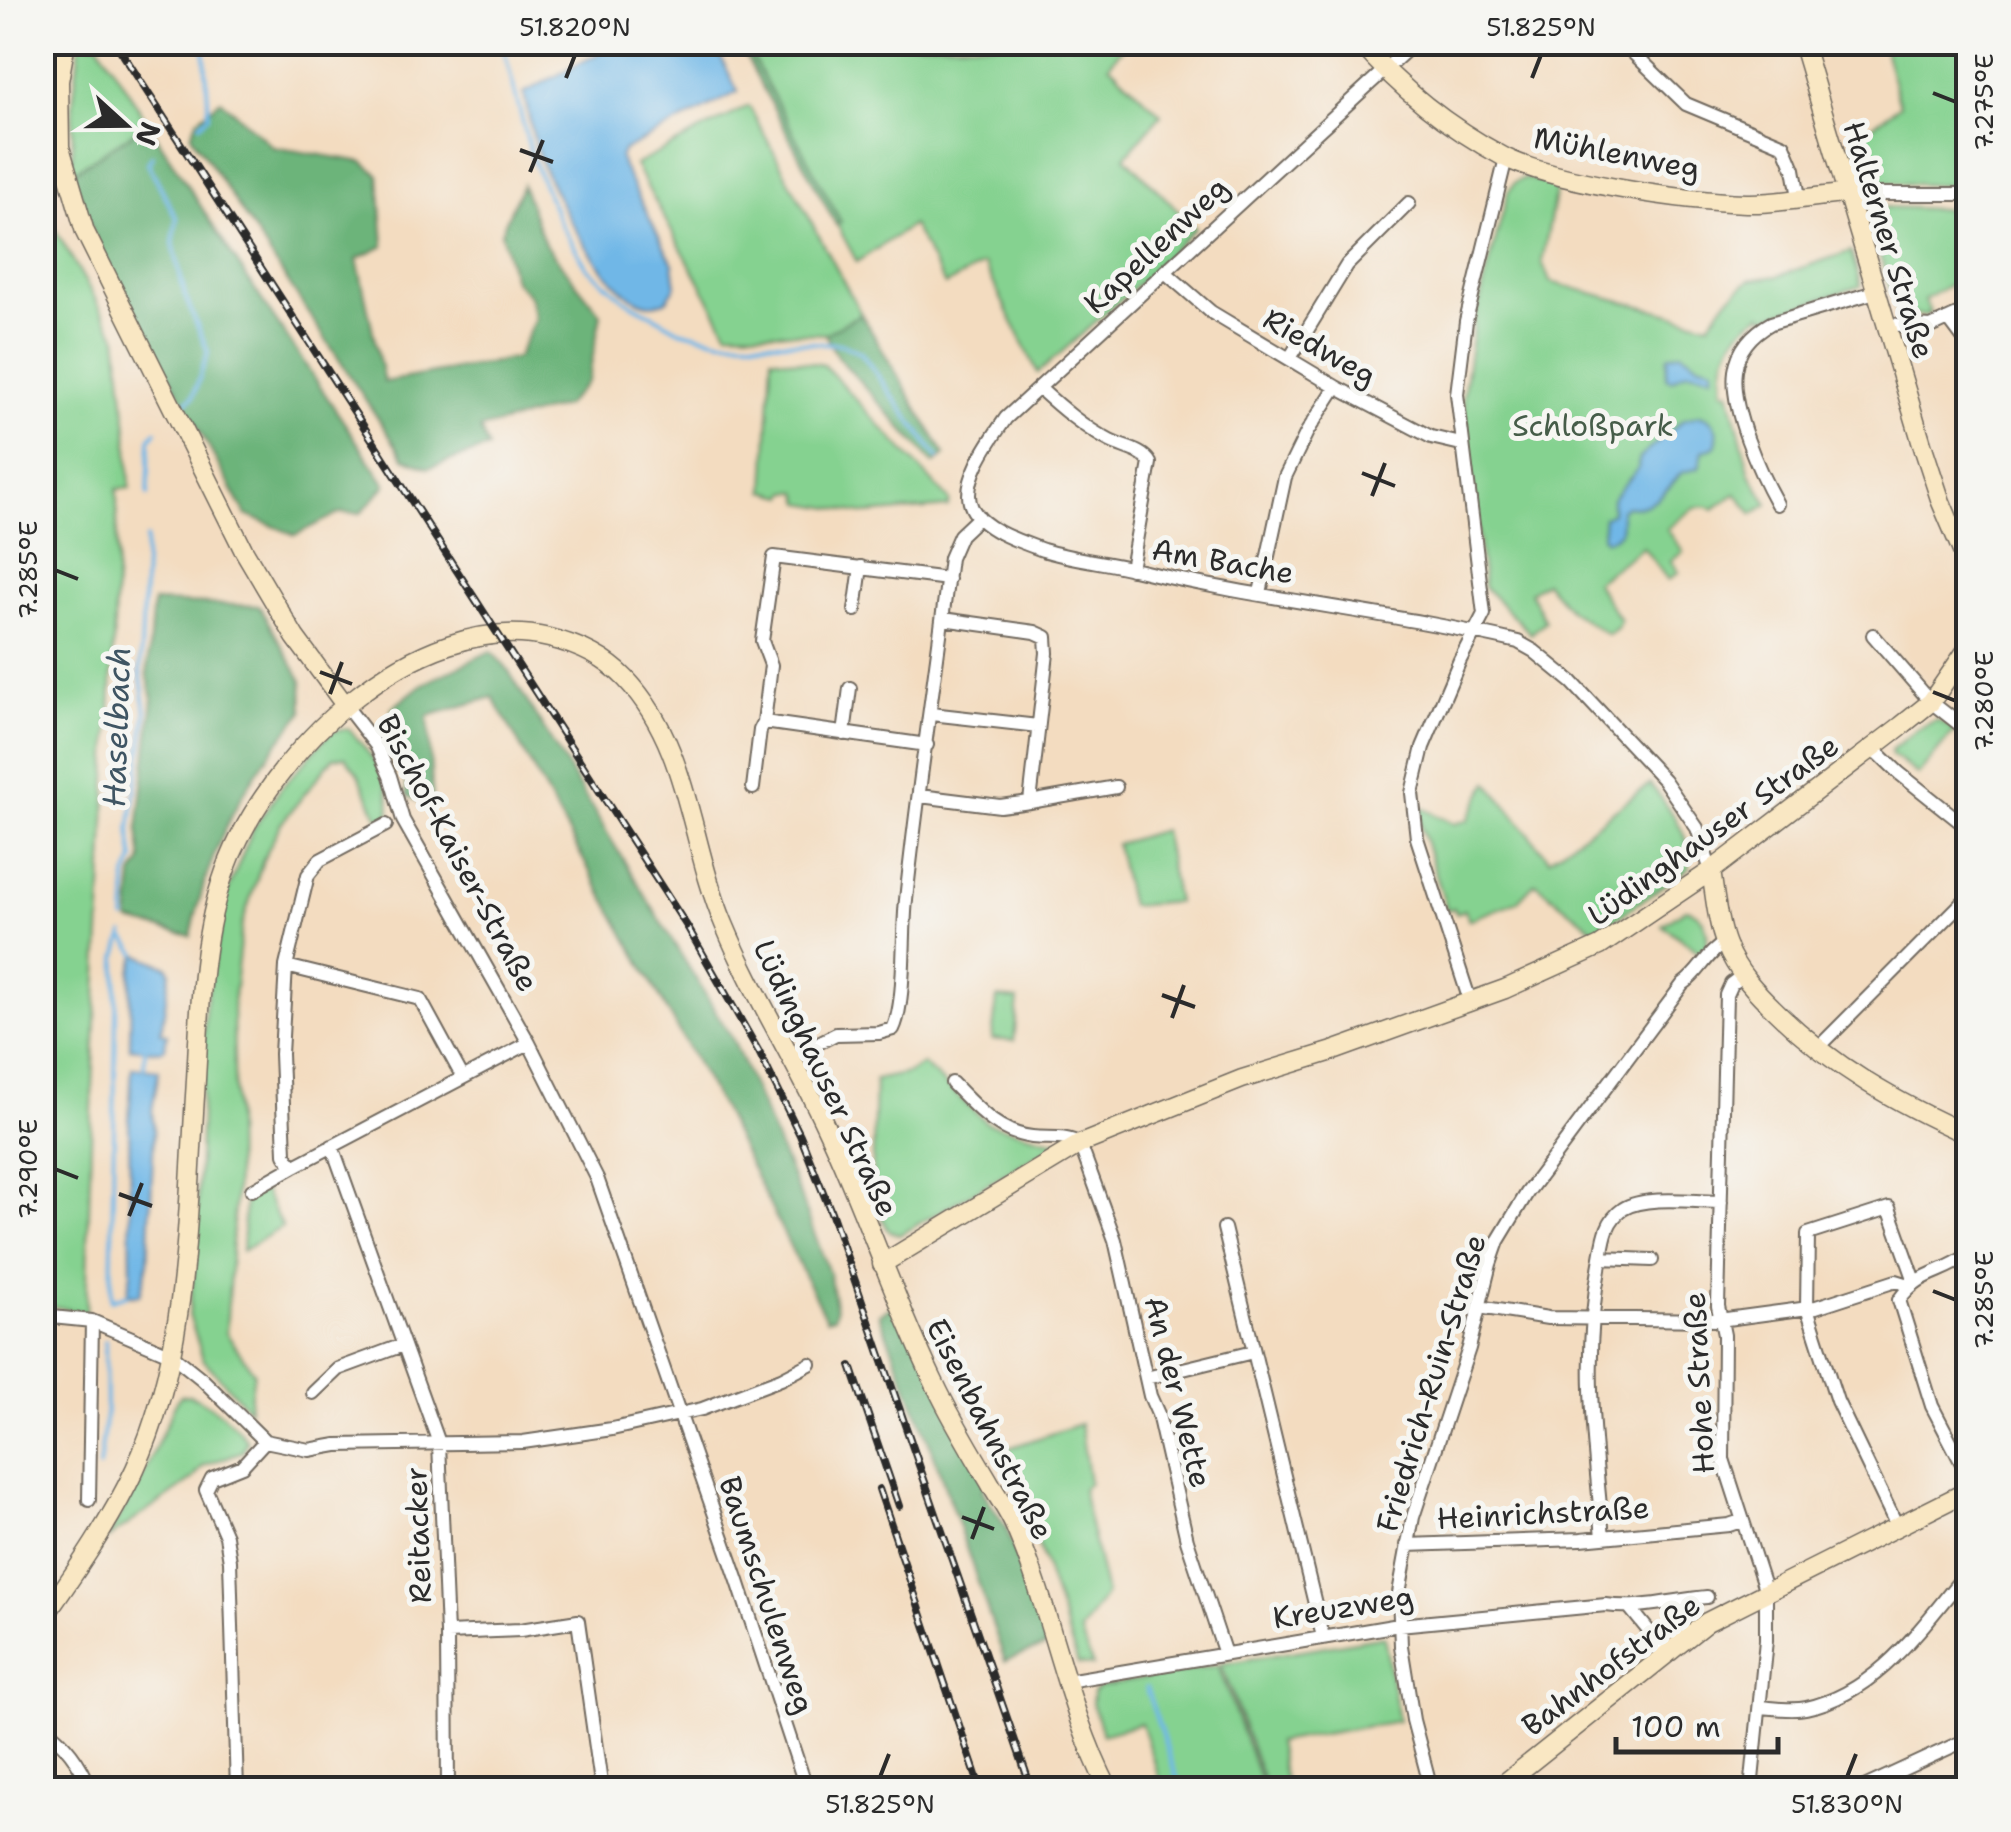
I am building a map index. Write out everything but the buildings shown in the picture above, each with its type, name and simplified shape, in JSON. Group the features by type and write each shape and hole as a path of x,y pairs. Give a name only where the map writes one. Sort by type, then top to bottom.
{"street":[{"name":"Mühlenweg","path":"1360,42 1383,70 1440,117 1506,158 1610,186 1748,203 1846,194"},
{"name":"Kapellenweg","path":"791,1057 836,1034 894,1029 899,1018 903,923 950,558 976,512 969,488 985,448 1006,418 1415,42"},
{"path":"1622,42 1686,104 1784,145 1799,197"},
{"name":"Halterner Straße","path":"1802,42 1941,502 1968,565"},
{"path":"42,52 64,50"},
{"name":"Bischof-Kaiser-Straße","path":"64,50 57,116 60,148 84,232 244,549 295,637 376,745 390,776 402,820 529,1043 597,1178 680,1416"},
{"path":"1470,1001 1416,838 1412,793 1424,747 1484,614 1457,394 1466,321 1506,158"},
{"path":"1846,194 1968,194"},
{"path":"1290,358 1347,266 1410,203"},
{"name":"Riedweg","path":"1165,272 1211,312 1336,387 1430,436 1461,444"},
{"path":"1777,504 1761,474 1738,403 1735,371 1740,354 1758,330 1771,322 1875,292"},
{"path":"1886,324 1931,328 1968,310"},
{"path":"1950,321 1968,346"},
{"path":"1260,593 1285,477 1307,432 1336,387"},
{"path":"1039,388 1073,418 1110,441 1146,456 1150,464 1131,569"},
{"name":"Am Bache","path":"976,512 1005,534 1045,550 1173,579 1518,642 1534,650 1572,682 1676,794 1697,828 1711,870"},
{"path":"753,788 771,665 762,641 774,557 948,579"},
{"path":"855,610 861,567"},
{"path":"943,619 1035,632 1046,637 1030,802"},
{"name":"Lüdinghauser Straße","path":"44,1617 93,1546 135,1470 152,1428 172,1356 185,1254 206,944 225,872 252,811 344,705 399,665 481,634 531,634 586,649 608,663 642,698 660,726 682,780 721,917 752,986 828,1131 882,1264 1080,1144 1242,1079 1540,975 1600,946 1711,870 1931,702 1968,648"},
{"path":"1872,635 1931,702 1968,731"},
{"path":"844,734 850,688"},
{"path":"931,714 1038,726"},
{"path":"764,722 927,746"},
{"path":"1874,748 1968,828"},
{"path":"920,796 1000,806 1116,787"},
{"path":"293,1167 286,1154 282,1107 286,966 310,869 386,825"},
{"path":"1711,870 1725,943 1760,996 1816,1049 1880,1091 1968,1135"},
{"path":"1816,1049 1968,897"},
{"name":"Friedrich-Ruin-Straße","path":"1434,1790 1415,1729 1399,1624 1399,1593 1420,1495 1494,1250 1527,1193 1683,984 1725,943"},
{"path":"286,966 420,1000 462,1076"},
{"name":"Hohe Straße","path":"1743,975 1731,984 1726,995 1720,1320 1724,1335 1723,1459 1766,1592 1766,1640 1750,1790"},
{"path":"252,1190 529,1043"},
{"path":"952,1083 1006,1131 1031,1137 1072,1138 1080,1144"},
{"name":"An der Wette","path":"1080,1144 1115,1240 1187,1540 1225,1654"},
{"name":"Reitacker","path":"332,1146 439,1443 447,1633 448,1790"},
{"path":"1603,1537 1589,1387 1590,1319 1610,1222 1629,1206 1644,1202 1721,1202"},
{"path":"1898,1528 1837,1401 1807,1308 1808,1234 1889,1208 1912,1283"},
{"path":"1224,1228 1322,1637"},
{"path":"1968,1255 1912,1283 1899,1300 1932,1406 1968,1474"},
{"path":"1601,1258 1652,1260"},
{"name":"Eisenbahnstraße","path":"882,1264 948,1410 1014,1524 1109,1790"},
{"path":"1479,1307 1519,1316 1720,1320 1807,1308 1896,1281 1912,1283"},
{"path":"42,1316 92,1321 172,1356 202,1378 265,1440 310,1450 522,1442 680,1416 782,1379 810,1364"},
{"path":"88,1500 92,1321"},
{"path":"312,1394 338,1369 403,1345"},
{"path":"1146,1378 1253,1352"},
{"name":"Baumschulenweg","path":"680,1416 807,1790"},
{"path":"237,1790 230,1560 226,1536 206,1490 212,1478 242,1466 265,1440"},
{"path":"1766,1592 1968,1491"},
{"name":"Heinrichstraße","path":"1407,1545 1603,1537 1740,1521"},
{"path":"1760,1707 1804,1709 1846,1694 1894,1659 1968,1571"},
{"name":"Bahnhofstraße","path":"1496,1790 1706,1622 1766,1592"},
{"name":"Kreuzweg","path":"1067,1681 1399,1624 1606,1605 1630,1608 1641,1603 1707,1598"},
{"path":"1630,1608 1666,1652"},
{"path":"447,1633 520,1630 578,1621 602,1790"},
{"path":"42,1726 72,1755 91,1790"},
{"path":"1858,1790 1968,1739"}],"green space":[{"path":"80,43 98,43 148,123 72,173 73,102"},
{"path":"739,43 1126,43 1109,65 1161,114 1125,157 1195,228 1038,373 984,264 945,285 912,225 857,262"},
{"path":"739,43 745,43 841,222 836,225"},
{"path":"1882,43 1968,43 1968,187 1858,181 1847,151 1859,136 1900,105"},
{"path":"221,100 273,147 363,162 379,175 384,246 357,259 384,382 517,358 535,319 530,296 514,280 501,232 522,185 545,244 601,314 588,381 565,406 480,429 488,448 428,468 404,458 191,135 198,119"},
{"path":"749,106 861,314 825,334 727,331 635,165"},
{"path":"148,123 386,485 361,513 340,513 295,535 246,515 96,242 72,173"},
{"name":"Schloßpark","path":"1524,178 1557,184 1542,262 1550,282 1709,324 1728,298 1750,280 1778,276 1851,251 1861,286 1765,317 1762,314 1736,337 1726,356 1724,391 1729,391 1750,474 1768,504 1753,514 1736,493 1714,509 1695,508 1684,515 1667,529 1683,552 1671,561 1679,572 1668,580 1643,547 1595,582 1620,620 1608,635 1570,610 1545,582 1530,592 1545,621 1531,634 1484,587 1463,397 1474,324 1508,192"},
{"path":"43,208 117,337 130,488 117,489 86,1313 42,1304"},
{"path":"1872,210 1968,210 1968,274 1924,300 1931,313 1923,316 1897,311 1869,221"},
{"path":"861,314 945,455 934,464 837,356 825,334"},
{"path":"772,357 824,365 950,501 948,507 867,514 802,503 799,492 788,492 785,496 765,491"},
{"path":"153,602 259,606 302,681 303,712 263,763 231,816 208,873 191,936 129,921 133,875 142,861 138,829 153,699 147,674"},
{"path":"491,651 508,670 733,1040 829,1273 834,1317 826,1319 722,1109 493,697 428,716 433,807 407,796 402,746 391,709 421,685"},
{"path":"1937,720 1955,730 1918,775 1891,750 1917,729"},
{"path":"349,729 384,780 389,816 384,820 378,817 358,774 345,757 333,758 280,825 263,860 242,924 233,1004 236,1178 226,1333 254,1372 249,1410 203,1359 189,1315 195,1260 205,1008 226,895 253,829 281,788 332,731"},
{"path":"1488,782 1549,859 1650,784 1684,834 1689,868 1597,932 1535,883 1518,901 1469,920 1465,910 1447,910 1420,825 1420,807 1454,824 1468,820"},
{"path":"1163,830 1177,902 1130,906 1116,844"},
{"path":"1686,909 1698,915 1706,927 1707,941 1702,954 1662,925"},
{"path":"997,998 1018,1000 1014,1041 992,1039"},
{"path":"923,1064 987,1123 1060,1142 899,1235 888,1230 872,1194 875,1080 908,1073"},
{"path":"263,1189 282,1227 242,1251 245,1200"},
{"path":"897,1304 989,1482 982,1490 1007,1529 1046,1646 1005,1661 933,1452 879,1314"},
{"path":"189,1395 214,1408 236,1427 247,1441 243,1451 203,1466 193,1479 106,1540 143,1476 175,1404 180,1396"},
{"path":"1080,1424 1089,1482 1082,1490 1106,1594 1080,1632 1093,1666 1078,1664 1031,1523 1000,1451"},
{"path":"1384,1636 1398,1721 1277,1742 1286,1789 1266,1789 1221,1664"},
{"path":"1218,1665 1263,1789 1155,1789 1162,1787 1141,1723 1102,1734 1092,1703 1093,1692 1100,1687"}],"water":[{"path":"618,43 714,43 738,92 623,151 620,158 673,264 676,286 666,301 655,304 634,298 617,284 583,241 545,170 524,93"},
{"path":"1681,352 1713,367 1713,375 1688,371 1671,380 1666,378 1668,356"},
{"path":"1699,415 1712,422 1717,436 1715,446 1703,451 1699,468 1681,473 1651,502 1626,506 1621,510 1619,532 1606,540 1602,536 1604,517 1612,513 1612,499 1638,469 1639,458 1683,420"},
{"path":"137,954 168,967 170,972 161,1032 167,1034 165,1048 160,1051 130,1048 131,971"},
{"path":"132,1067 159,1070 152,1110 148,1263 140,1295 127,1295 131,1273"}],"waterway":[{"name":"Haselbach","path":"200,124 209,115 204,42"},
{"path":"502,42 532,158 561,225 588,269 625,300 679,330 720,340 843,344 861,353 938,458"},
{"name":"Haselbach","path":"152,156 148,163 177,219 173,243 185,296 208,352 193,397 186,402"},
{"name":"Haselbach","path":"148,495 150,439 156,431"},
{"name":"Haselbach","path":"125,919 127,876 134,860 130,830 146,713 140,672 146,538"},
{"name":"Haselbach","path":"124,934 117,957 111,1300 127,1295"},
{"path":"125,938 137,954"},
{"path":"144,1067 145,1050"},
{"name":"Haselbach","path":"99,1467 106,1412 105,1341"},
{"path":"1146,1688 1181,1790"}],"railway":[{"path":"115,42 688,928 759,1052 800,1135 831,1212 1032,1790"},
{"path":"851,1366 899,1506"},
{"path":"879,1489 981,1790"}]}
